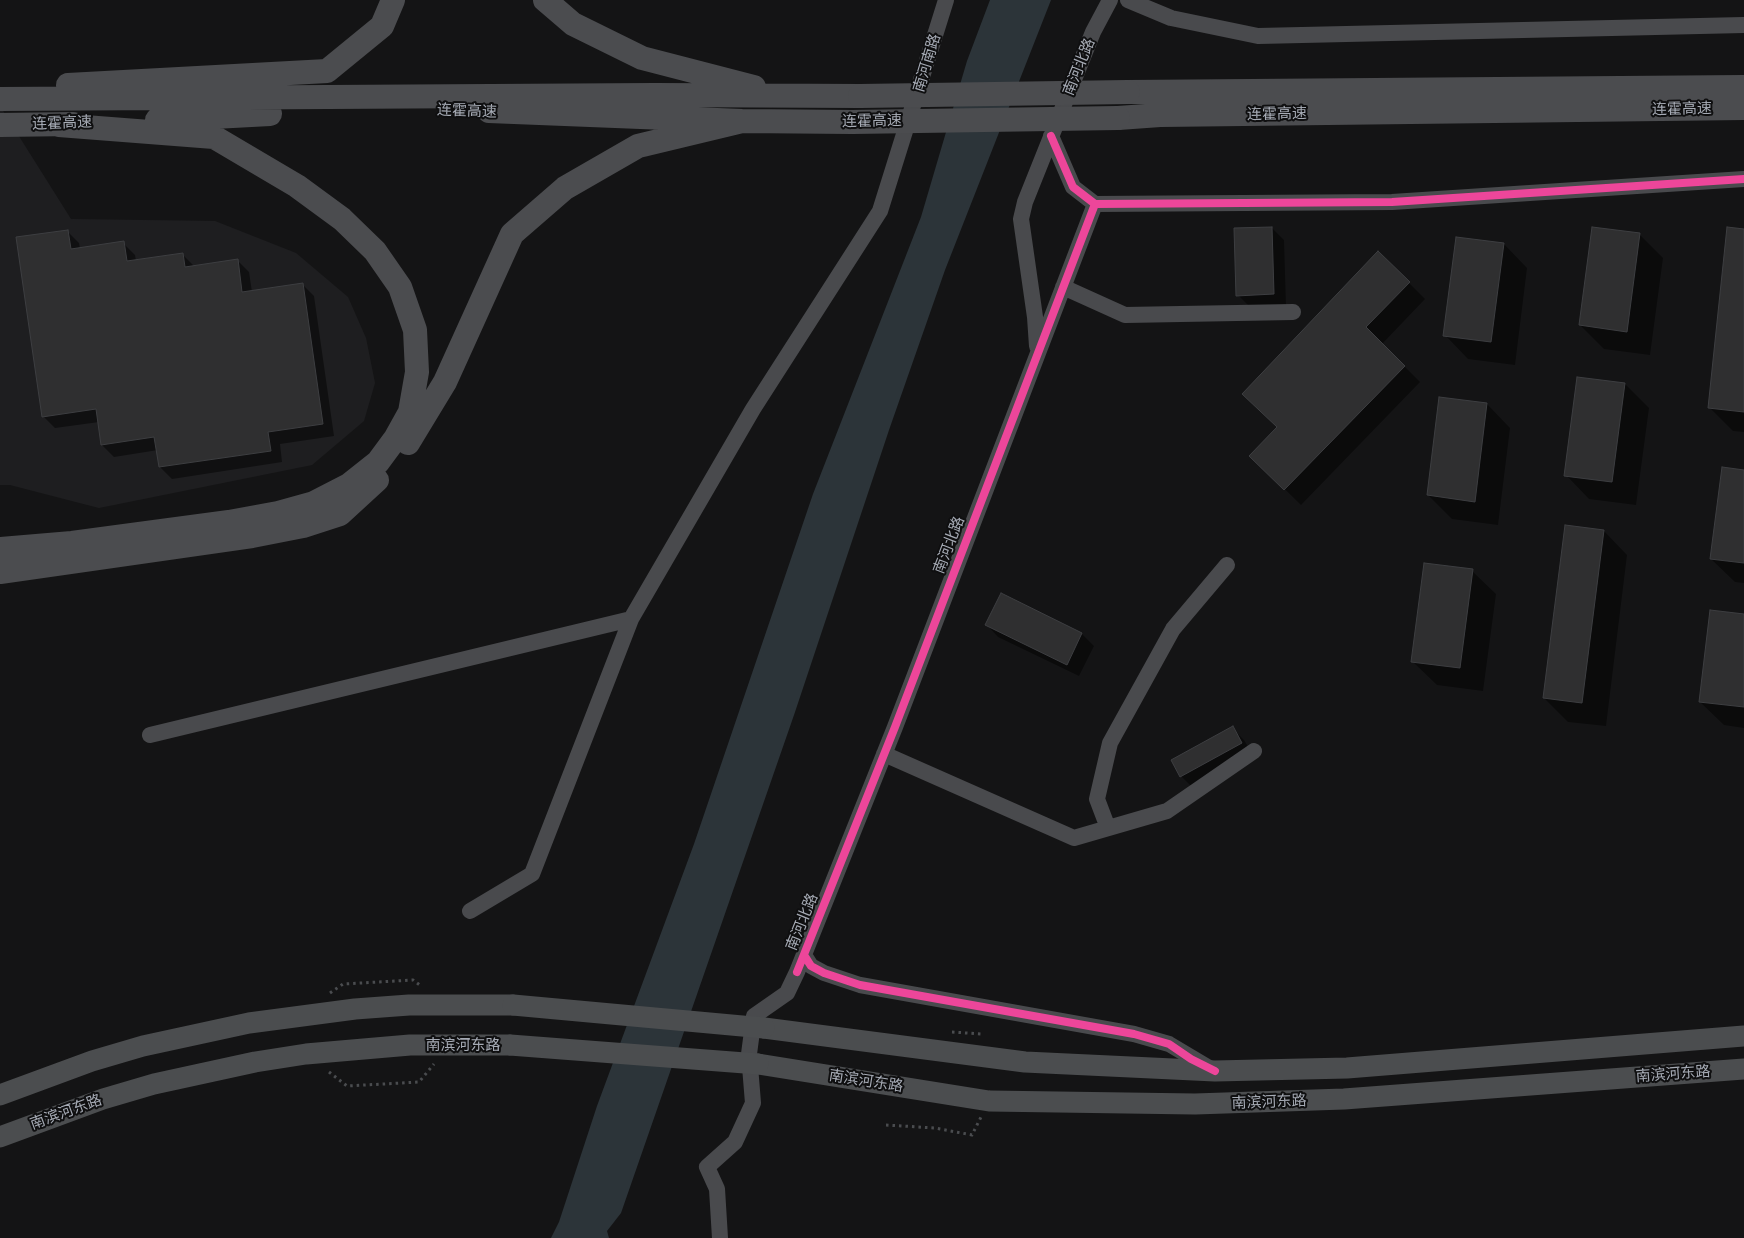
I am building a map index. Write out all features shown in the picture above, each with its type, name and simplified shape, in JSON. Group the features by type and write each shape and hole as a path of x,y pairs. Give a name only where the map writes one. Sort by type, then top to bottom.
{"highway":[{"path":"0,88 62,92 327,71 382,26 393,0"},
{"path":"545,0 573,24 642,58 790,96"},
{"name":"连霍高速","path":"0,99 62,92 860,96 1744,87"},
{"name":"连霍高速","path":"0,124 59,124 391,108 742,122 852,122 1118,118 1160,115 1744,108"},
{"path":"0,572 252,536 303,526 340,514 376,481 415,435 445,382 512,234 565,188 638,146 742,122"},
{"path":"0,549 72,543 229,522 278,513 314,503 349,485 378,462 395,439 410,412 417,372 415,330 400,287 369,244 342,219 297,186 214,136 59,124"}],"main road":[{"path":"0,1094 83,1064 143,1046 248,1023 355,1009 408,1006 513,1005 764,1028 1025,1062 1215,1070 1347,1068 1744,1036"},
{"name":"南滨河东路","path":"0,1137 54,1115 154,1084 255,1062 306,1054 367,1048 450,1044 510,1045 758,1064 989,1101 1195,1104 1344,1099 1744,1068"}],"street":[{"name":"南河南路","path":"470,911 532,874 631,619 752,409 880,212 946,0"},
{"name":"南河北路","path":"1036,357 1037,339 1021,219 1025,202 1093,32 1110,0"},
{"path":"1128,0 1171,18 1258,36 1744,24"},
{"path":"1051,136 1073,187 1096,204 1392,202 1744,178"},
{"name":"南河北路","path":"720,1238 717,1189 707,1168 736,1142 753,1103 749,1054 754,1016 787,993 797,972 884,754 1096,204"},
{"path":"1063,287 1125,316 1293,312"},
{"path":"1108,828 1097,798 1110,743 1173,629 1227,565"},
{"path":"150,735 631,619"},
{"path":"884,754 1074,838 1167,811 1254,751"},
{"path":"804,955 811,966 824,973 860,985 1134,1034 1169,1044 1191,1059 1215,1070"}],"path":[{"path":"306,1054 347,1086 419,1082 450,1044"},
{"path":"886,1125 936,1128 972,1135"}],"shaded area":[{"path":"990,0 1051,0 945,270 889,430 794,715 621,1213 607,1231 609,1238 551,1238 559,1222 597,1106 694,844 813,494 921,217 967,61"},
{"path":"0,106 71,219 215,221 296,253 348,297 366,338 375,383 364,421 312,465 99,508 10,485 0,485"}],"building":[{"path":"1272,227 1274,294 1236,296 1234,228"},
{"path":"1592,227 1640,233 1627,332 1579,325"},
{"path":"1727,227 1744,229 1744,412 1708,408"},
{"path":"68,230 71,249 124,241 127,261 183,253 185,267 238,259 242,292 303,283 323,424 268,432 271,451 159,467 154,437 101,445 96,409 42,417 16,237"},
{"path":"1456,237 1504,243 1491,342 1443,336"},
{"path":"1378,251 1410,282 1366,327 1405,366 1284,490 1249,456 1277,427 1242,394"},
{"path":"1577,377 1625,383 1612,482 1564,476"},
{"path":"1439,397 1487,403 1475,502 1427,495"},
{"path":"1722,467 1744,470 1744,563 1710,559"},
{"path":"1565,525 1604,530 1582,703 1543,698"},
{"path":"1424,563 1473,569 1460,668 1411,662"},
{"path":"1001,593 1082,633 1067,665 985,625"},
{"path":"1710,610 1744,614 1744,707 1699,702"},
{"path":"1233,726 1242,743 1180,777 1171,760"}],"cycle path":[{"path":"797,972 895,727 1095,204 1073,187 1051,136"},
{"path":"1095,204 1392,202 1744,179"},
{"path":"804,955 811,966 824,973 860,985 1134,1034 1169,1044 1191,1059 1215,1071"}]}
